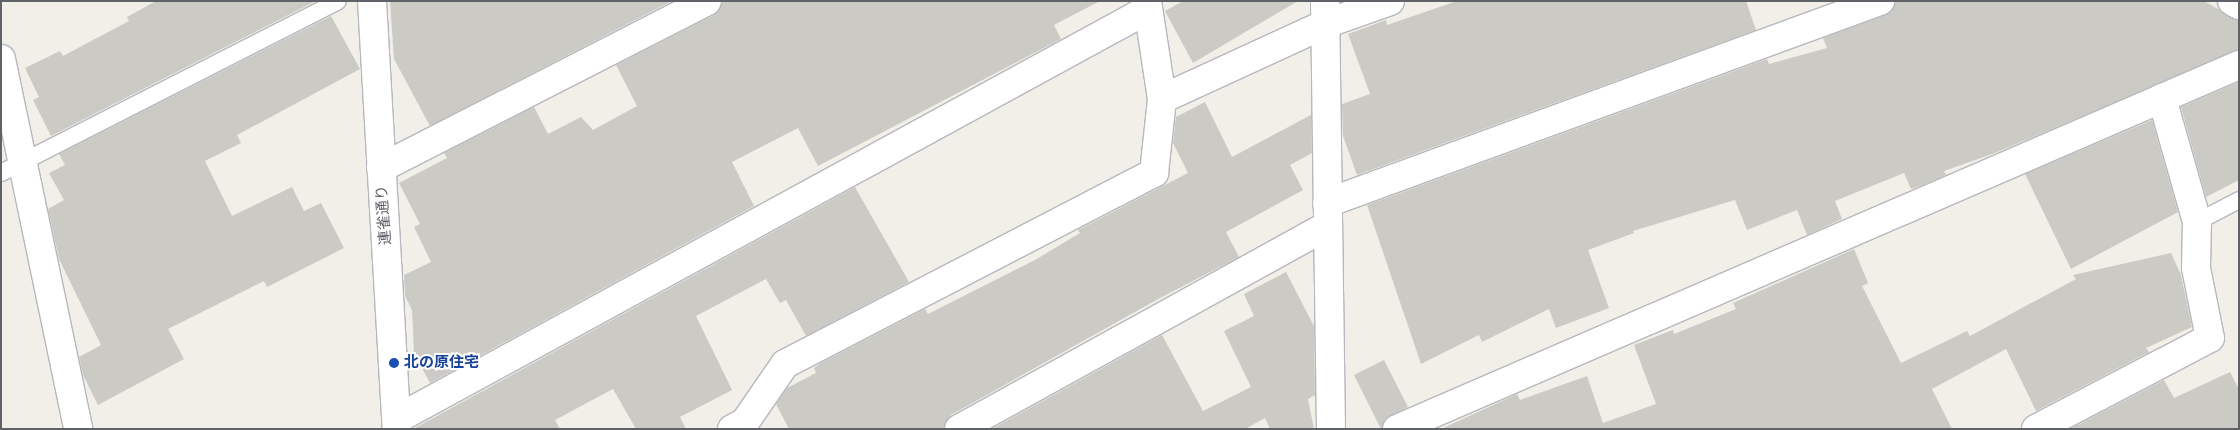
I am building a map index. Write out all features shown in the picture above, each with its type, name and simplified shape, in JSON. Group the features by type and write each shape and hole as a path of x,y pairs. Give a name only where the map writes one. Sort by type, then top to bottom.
{"street":[{"name":"連雀通り","path":"372,1 397,424"},
{"path":"381,168 707,1"},
{"path":"1162,99 1325,13 1390,1"},
{"path":"959,429 1327,214 1880,1"},
{"path":"2232,1 2239,5"},
{"path":"397,424 1147,5 1162,99 1154,173 785,364 742,426"},
{"path":"1325,13 1332,429"},
{"path":"1,59 12,168 78,429"},
{"path":"1397,429 2239,65"},
{"path":"2036,429 2210,338 2196,268 2197,222 2162,98"}],"lane":[{"path":"12,168 338,1"},
{"path":"2197,222 2239,200"}],"building":[{"path":"156,1 316,1 51,136 33,100 39,97 25,68 60,51 63,56 129,21 127,17"},
{"path":"390,1 672,1 430,126 394,59"},
{"path":"723,1 1100,1 1054,25 1061,39 818,166 798,128 732,162 754,206 430,383 414,353 412,310 405,296 404,275 431,262 414,227 420,224 399,183 447,158 444,153 534,107 548,134 581,117 593,130 637,106 616,65 714,15"},
{"path":"1183,1 1298,1 1193,63 1165,11"},
{"path":"1457,1 1746,1 1756,30 1357,175 1343,136 1342,104 1370,94 1348,34 1386,20 1387,25"},
{"path":"1895,1 2204,1 2239,21 2239,50 1995,153 1944,171 1946,175 1923,185 1911,189 1904,173 1835,201 1842,219 1807,235 1797,210 1747,230 1735,200 1633,231 1634,233 1588,250 1609,308 1556,328 1549,309 1482,342 1479,335 1421,364 1367,205 1767,59 1769,64 1827,48 1823,38 1886,15 1892,11"},
{"path":"331,16 360,69 237,135 241,143 205,161 232,216 292,187 304,211 321,203 344,248 267,287 264,281 168,329 184,359 98,405 83,375 79,357 101,345 59,259 48,209 64,200 49,173 65,165 59,154"},
{"path":"2239,82 2239,180 2206,197 2181,107"},
{"path":"1205,102 1232,157 1311,115 1312,153 1290,165 1303,190 1226,232 1239,257 1160,298 951,415 943,429 789,429 776,404 787,388 816,373 814,368 821,363 925,309 928,314 1035,260 1080,233 1078,230 1188,173 1173,143 1176,117"},
{"path":"2152,120 2178,212 2071,269 2025,174"},
{"path":"855,187 909,282 806,336 786,300 780,303 766,279 696,316 732,390 680,417 686,429 636,429 613,389 555,420 560,429 413,429"},
{"path":"1854,249 1868,283 1862,286 1901,363 1967,331 1970,336 2076,279 2073,275 2171,253 2181,275 2192,327 2146,348 2149,352 2036,411 2006,349 1932,389 1952,429 1441,429 1517,394 1520,400 1587,376 1603,423 1656,404 1634,345 1673,330 1674,334 1736,309 1733,303"},
{"path":"1286,272 1314,326 1315,395 1308,399 1314,429 1270,429 1265,418 1245,429 992,429 1162,335 1203,411 1251,387 1224,331 1254,316 1244,294"},
{"path":"1384,360 1408,407 1385,419 1381,429 1354,375"},
{"path":"2230,372 2239,389 2239,429 2070,429 2164,380 2174,398"}],"place":[{"name":"北の原住宅","path":"394,363"}]}
